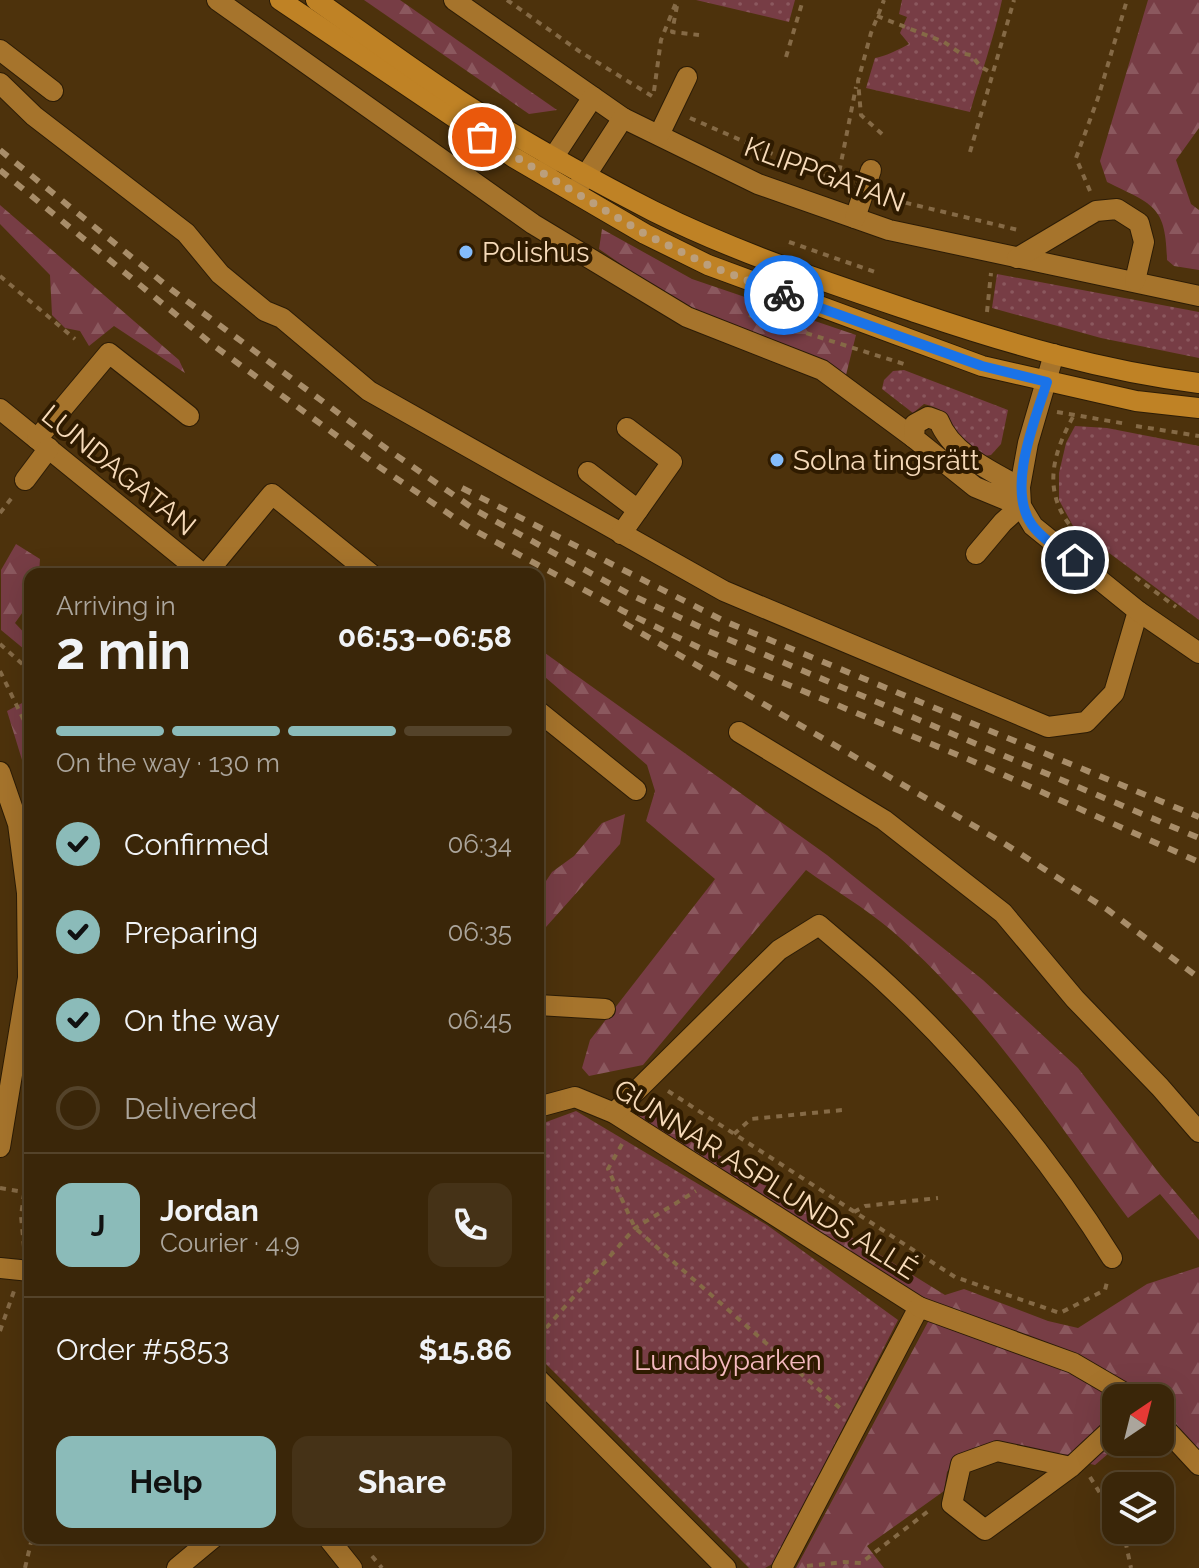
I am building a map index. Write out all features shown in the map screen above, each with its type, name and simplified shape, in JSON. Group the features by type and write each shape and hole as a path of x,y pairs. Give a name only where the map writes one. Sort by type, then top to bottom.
{"main road":[{"path":"280,0 542,175 580,184 656,212 722,242 870,297 985,335 1140,376 1199,383"},
{"path":"316,0 460,101 554,157 580,184 645,234 708,265 982,366 1136,401 1199,408"}],"street":[{"path":"217,0 533,224 687,317 822,370 975,487 1021,496"},
{"name":"KLIPPGATAN","path":"454,0 623,118 758,184 889,230 1199,296"},
{"path":"0,50 53,91"},
{"path":"659,135 687,77"},
{"path":"0,83 34,116 186,233 220,274 265,311 282,318 369,391 724,591 1048,727 1086,722 1114,693 1138,611"},
{"path":"542,175 593,97"},
{"path":"580,184 623,118"},
{"path":"855,218 871,170"},
{"path":"1017,258 1096,211 1117,209 1139,223 1144,242 1135,281"},
{"path":"25,480 43,444 109,353 189,416"},
{"path":"976,554 1021,496 1038,409 1054,354"},
{"name":"LUNDAGATAN","path":"0,409 198,568"},
{"path":"914,438 915,424 928,417 939,421 945,436 1021,496 1033,526 1138,611 1199,653"},
{"path":"621,534 672,462 627,428"},
{"path":"588,472 638,510"},
{"path":"210,568 272,494 364,568"},
{"path":"544,716 636,790"},
{"path":"739,732 884,820 1003,913 1075,999 1199,1132"},
{"path":"0,772 18,824 24,870"},
{"path":"614,1113 779,950 819,925 889,985 953,1051 1087,1216 1112,1258"},
{"path":"0,1147 24,1002"},
{"path":"544,1005 605,1009"},
{"name":"GUNNAR ASPLUNDS ALLÉ","path":"544,1105 575,1097 614,1113 919,1307 1073,1363 1109,1384"},
{"path":"0,1268 24,1270"},
{"name":"GUNNAR ASPLUNDS ALLÉ","path":"791,1567 858,1424 919,1307"},
{"path":"544,1385 726,1568"},
{"path":"1174,1438 1199,1465"},
{"path":"1079,1471 997,1451 961,1464 952,1504 985,1530 1079,1471 1102,1442"},
{"path":"177,1568 206,1544"},
{"path":"333,1544 352,1568"}],"path":[{"path":"678,0 672,32 699,35"},
{"path":"653,97 661,40 678,0"},
{"path":"786,57 803,0"},
{"path":"837,183 858,81 884,0"},
{"path":"970,152 1014,0"},
{"path":"1096,211 1076,158 1098,98 1127,0"},
{"path":"877,16 971,55 981,67 992,73"},
{"path":"858,81 861,115 882,134"},
{"path":"789,242 875,272"},
{"path":"986,315 991,269"},
{"path":"0,276 75,339"},
{"path":"742,312 904,363"},
{"path":"1038,409 1199,436"},
{"path":"1074,415 1062,437 1051,485 1061,514 1074,532"},
{"path":"1124,569 1187,615"},
{"path":"0,644 24,666"},
{"path":"0,671 24,721"},
{"path":"650,1078 955,1277 1060,1313 1105,1290 1112,1258"},
{"path":"734,1134 751,1119 843,1110"},
{"path":"636,1127 616,1152 608,1169 635,1228 858,1424"},
{"path":"544,1330 635,1228 718,1179"},
{"path":"0,1188 24,1192 21,1216 24,1226"},
{"path":"854,1212 865,1206 938,1198"},
{"path":"0,1331 24,1275"},
{"path":"1079,1471 1102,1501"},
{"path":"791,1567 861,1563 900,1530 938,1504 952,1504"},
{"path":"25,1568 31,1544"},
{"path":"1126,1544 1131,1568"}],"green space":[{"path":"364,0 400,0 557,110 529,114"},
{"path":"696,0 795,0 789,22"},
{"path":"902,0 1002,0 970,112 866,88 875,58 909,44 900,33 907,17 899,14"},
{"path":"1148,0 1199,0 1199,128 1176,160 1191,204 1199,210 1199,270 1174,266 1167,260 1160,217 1146,202 1107,182 1100,161"},
{"path":"0,205 179,360 185,373 114,326 89,346 80,331 65,328 52,315 50,275 0,224"},
{"path":"602,229 692,279 856,335 845,379 689,311 599,249"},
{"path":"997,274 1199,312 1199,358 1101,338 992,308"},
{"path":"904,370 1008,410 1001,444 991,455 985,456 957,435 940,410 924,404 913,413 882,389 884,380 893,371"},
{"path":"1075,426 1107,428 1199,446 1199,620 1073,526 1059,500 1059,473 1066,443"},
{"path":"16,544 40,559 39,568 24,568 24,610 15,623 24,633 24,649 1,630 1,570"},
{"path":"544,652 827,855 983,980 1078,1068 1199,1220 1199,1240 1160,1194 1128,1218 1017,1067 957,995 891,930 806,870 643,1065 589,1076 582,1068 590,1040 715,879 646,821 655,791 647,765 544,676"},
{"path":"24,702 24,766 7,711"},
{"path":"625,814 620,844 544,928 544,884 552,872 574,856 602,823"},
{"path":"638,1105 945,1295 964,1289 1048,1321 1078,1328 1147,1284 1199,1267 1199,1454 1174,1426 1174,1384 1102,1384 1102,1456 1106,1456 1095,1465 996,1443 959,1455 947,1472 944,1491 867,1546 884,1568 796,1568 936,1307 632,1116"},
{"name":"Lundbyparken","path":"576,1111 767,1225 898,1320 774,1563 765,1568 749,1568 544,1362 544,1123"}],"railway":[{"path":"0,150 172,290 387,449 477,511 629,594 711,632 1199,838"},
{"path":"0,170 213,345 378,466 470,528 544,568"},
{"path":"462,488 724,621 1199,817"},
{"path":"544,568 704,650 970,760 1199,862"},
{"path":"624,623 1005,844 1108,910 1199,978"}],"way so far":[{"path":"482,137 645,234 708,265 784,295"}],"place":[{"name":"Polishus","path":"466,252"},
{"name":"Solna tingsrätt","path":"777,460"}],"route":[{"path":"784,295 982,366 1047,382 1028,443 1020,487 1021,506 1033,526 1075,560"}]}
